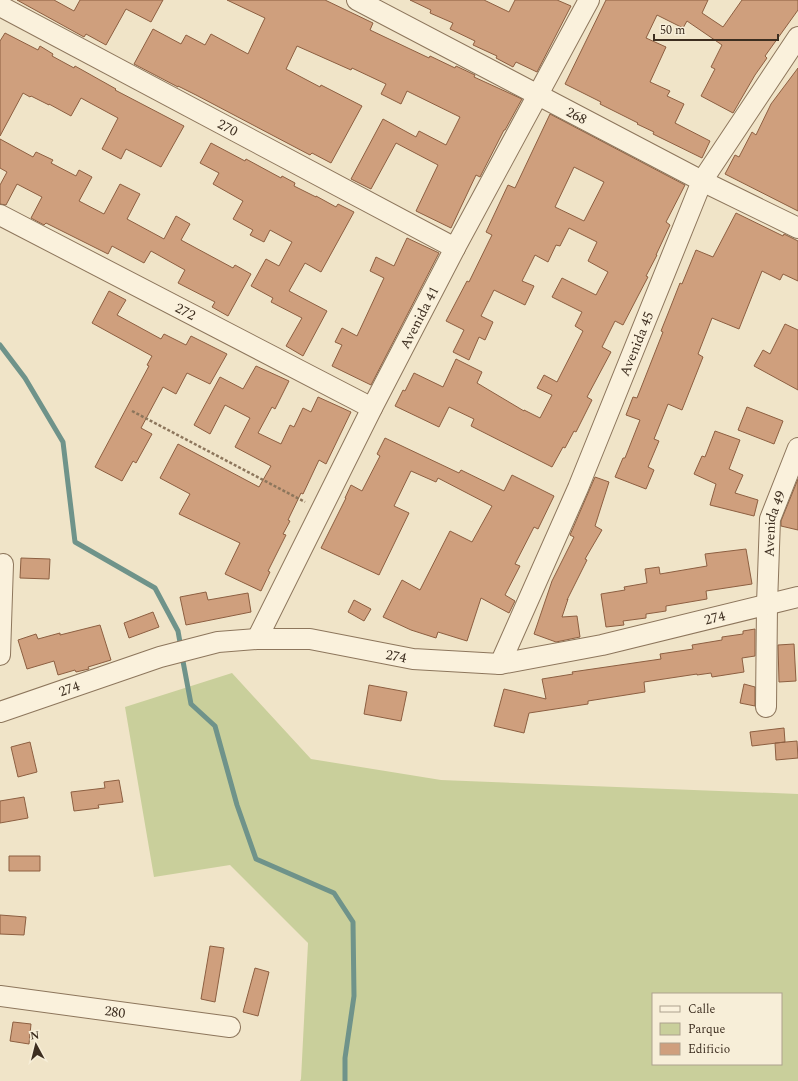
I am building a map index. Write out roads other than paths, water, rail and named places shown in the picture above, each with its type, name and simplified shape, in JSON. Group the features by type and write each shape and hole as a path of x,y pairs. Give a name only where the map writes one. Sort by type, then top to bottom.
{"street":[{"name":"268","path":"357,0 702,181 798,228"},
{"name":"Avenida 41","path":"257,639 320,510 455,248 589,0"},
{"name":"270","path":"0,6 455,248"},
{"name":"Avenida 45","path":"500,664 578,488 702,181 798,37"},
{"name":"272","path":"0,215 372,408"},
{"name":"Avenida 49","path":"766,707 770,519 798,448"},
{"path":"0,655 3,564"},
{"name":"274","path":"0,712 160,657 186,649 218,642 257,639 310,639 413,659 500,664 602,645 798,597"},
{"name":"280","path":"0,996 230,1027"}],"waterway":[{"path":"0,345 25,378 63,442 75,542 155,588 178,631 181,648"},
{"path":"182,656 191,704 215,726 237,805 256,859 334,893 353,922 354,996 345,1058 345,1081"}]}
